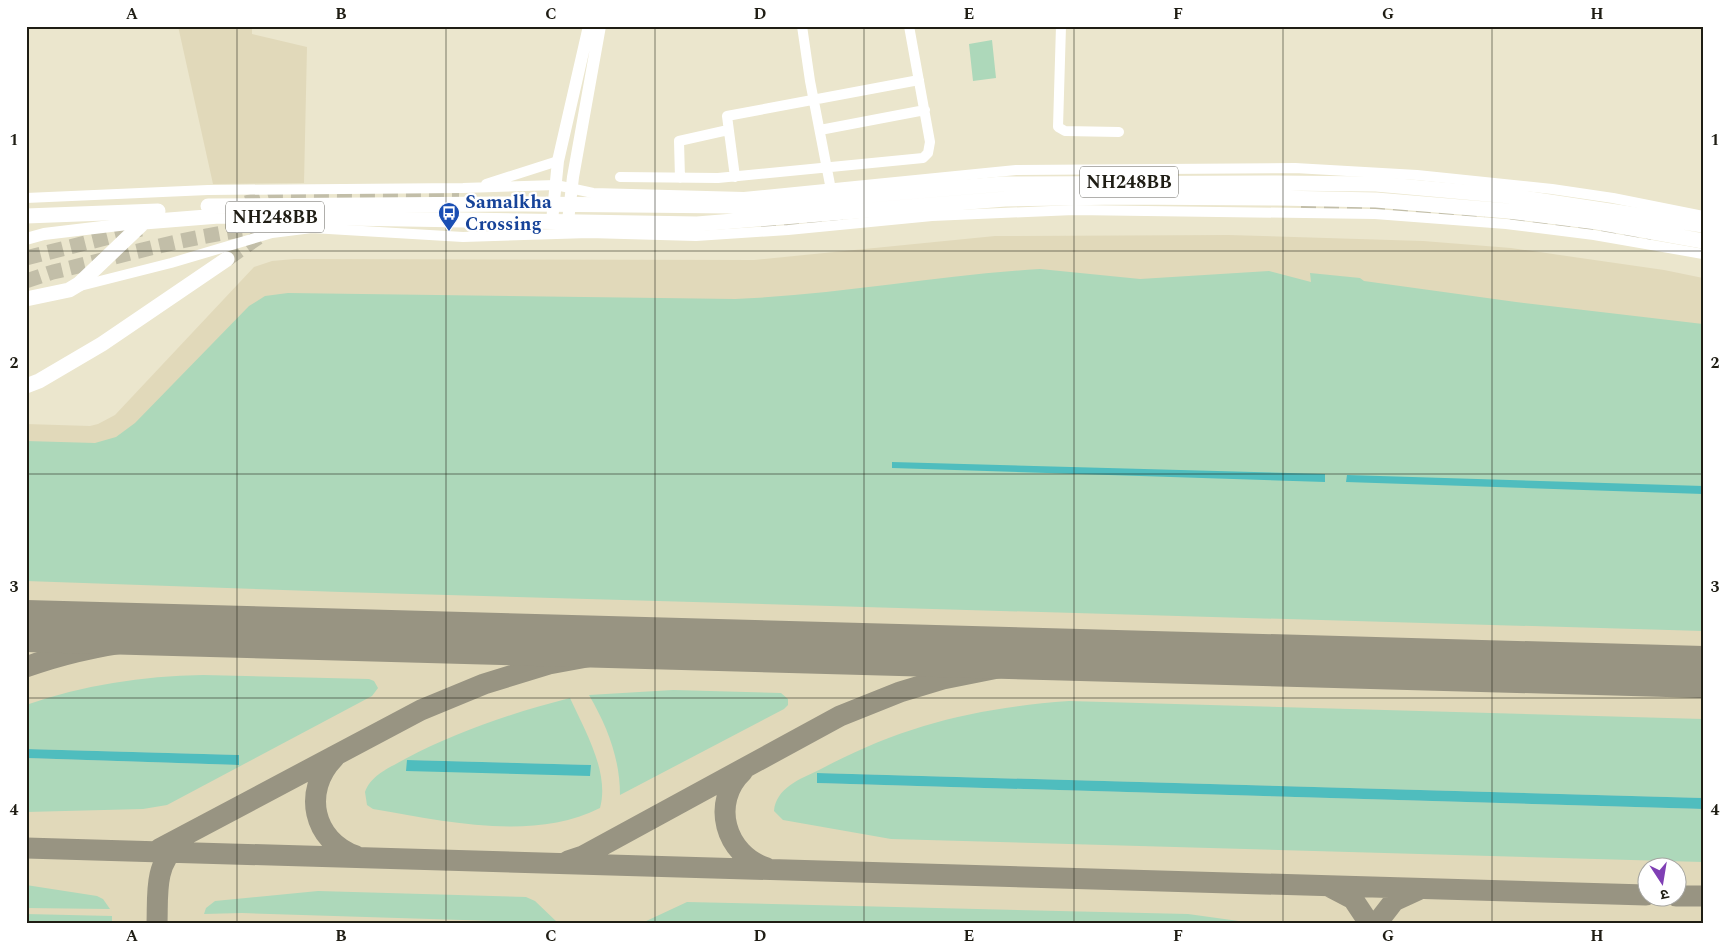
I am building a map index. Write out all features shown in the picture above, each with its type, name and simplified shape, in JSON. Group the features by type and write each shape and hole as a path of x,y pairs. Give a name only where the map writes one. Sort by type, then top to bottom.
{"highway":[{"name":"NH248BB","path":"26,216 126,214 219,206 553,204 733,206 832,193 1003,184 1126,182 1376,184 1510,196 1703,225"},
{"name":"NH248BB","path":"144,222 219,216 697,224 1005,199 1120,197 1376,200 1508,211 1577,220 1703,241"},
{"path":"26,299 74,287 144,222"},
{"path":"26,386 39,381 102,344 227,259"}],"main road":[{"path":"552,221 558,161 589,26"},
{"path":"568,221 571,188 587,87 600,26"},
{"path":"26,239 44,234 144,222"}],"street":[{"path":"802,26 835,214"},
{"path":"620,177 734,177 923,158 928,154 930,146 920,80 909,26"},
{"path":"1060,26 1058,128 1065,131 1119,132"},
{"path":"734,177 728,115 920,80"},
{"path":"820,130 925,110"},
{"path":"680,178 679,141 728,130"},
{"path":"464,188 479,186 558,161"},
{"path":"26,198 208,190 464,188 556,185 592,193 744,197 832,193 1016,170 1295,168 1418,175 1552,189 1613,198 1703,216"},
{"path":"74,287 171,263 272,233 312,228 463,237 579,234 696,236 788,230 932,216 1074,210 1375,214 1584,234 1703,254"}],"shaded area":[{"path":"178,26 252,26 252,34 307,47 304,183 213,184"},
{"path":"1228,235 1423,241 1511,248 1664,270 1703,278 1703,923 26,923 26,424 90,426 115,415 254,267 272,261 294,259 754,260 995,236"}],"green space":[{"path":"992,40 996,78 973,81 969,44"},
{"path":"1040,269 1140,279 1269,271 1311,282 1310,273 1360,278 1364,281 1516,302 1703,324 1703,631 341,592 26,581 26,441 95,443 116,437 135,423 249,306 265,296 288,293 735,299 773,297"},
{"path":"203,675 369,679 374,681 378,688 372,696 167,805 143,809 26,812 26,758 238,765 239,755 26,749 26,705 69,692 113,683 158,677"},
{"path":"673,690 781,693 788,699 788,705 784,709 620,795 615,755 607,731 589,695"},
{"path":"570,698 599,766 602,780 600,808 574,818 546,824 488,826 429,819 373,809 367,805 365,792 381,772 465,731","holes":["407,760 591,765 407,771"]},
{"path":"1069,701 1703,719 1703,798 818,773 817,783 1703,809 1703,862 1686,862 1686,856 1636,856 1636,860 891,839 783,820 774,811 779,796 790,785 880,741 940,721 1002,708"},
{"path":"26,885 97,896 103,899 110,909 26,908"},
{"path":"318,891 526,897 535,901 558,923 242,913 204,914 206,908 215,901"},
{"path":"687,902 1188,914 1253,923 642,923"},
{"path":"26,914 112,916 112,923 26,923"}],"water":[{"path":"892,462 1325,474 1325,482 892,468"},
{"path":"1347,475 1703,486 1703,494 1346,482"},
{"path":"26,749 239,755 239,765 26,758"},
{"path":"407,760 591,765 590,776 406,771"},
{"path":"817,773 1703,798 1703,809 817,783"}],"taxiway":[{"path":"26,667 82,651 139,640 254,632"},
{"path":"159,849 421,710 484,684 549,664 598,655 660,647 737,646"},
{"path":"568,861 583,856 840,716 900,692 943,679 1013,665 1125,657"},
{"path":"334,758 324,771 318,785 317,814 322,827 330,839 341,849 356,856"},
{"path":"743,771 733,784 727,797 725,812 727,826 732,840 741,852 767,868"},
{"path":"157,923 161,871 170,853 178,845"},
{"path":"26,848 1636,895"},
{"path":"1330,887 1353,899 1369,923"},
{"path":"1377,923 1394,901 1418,890"},
{"path":"1686,896 1703,896"}],"runway":[{"path":"26,626 1703,672"}],"tunnel":[{"path":"246,203 276,195 459,197"},
{"path":"1301,208 1375,208 1485,216"},
{"path":"1510,218 1651,239"},
{"path":"761,226 843,220"},
{"path":"26,281 53,272 216,234 249,229 316,225"},
{"path":"26,258 141,229"},
{"path":"227,259 260,236"}],"place":[{"name":"Samalkha Crossing","path":"449,232"}]}
